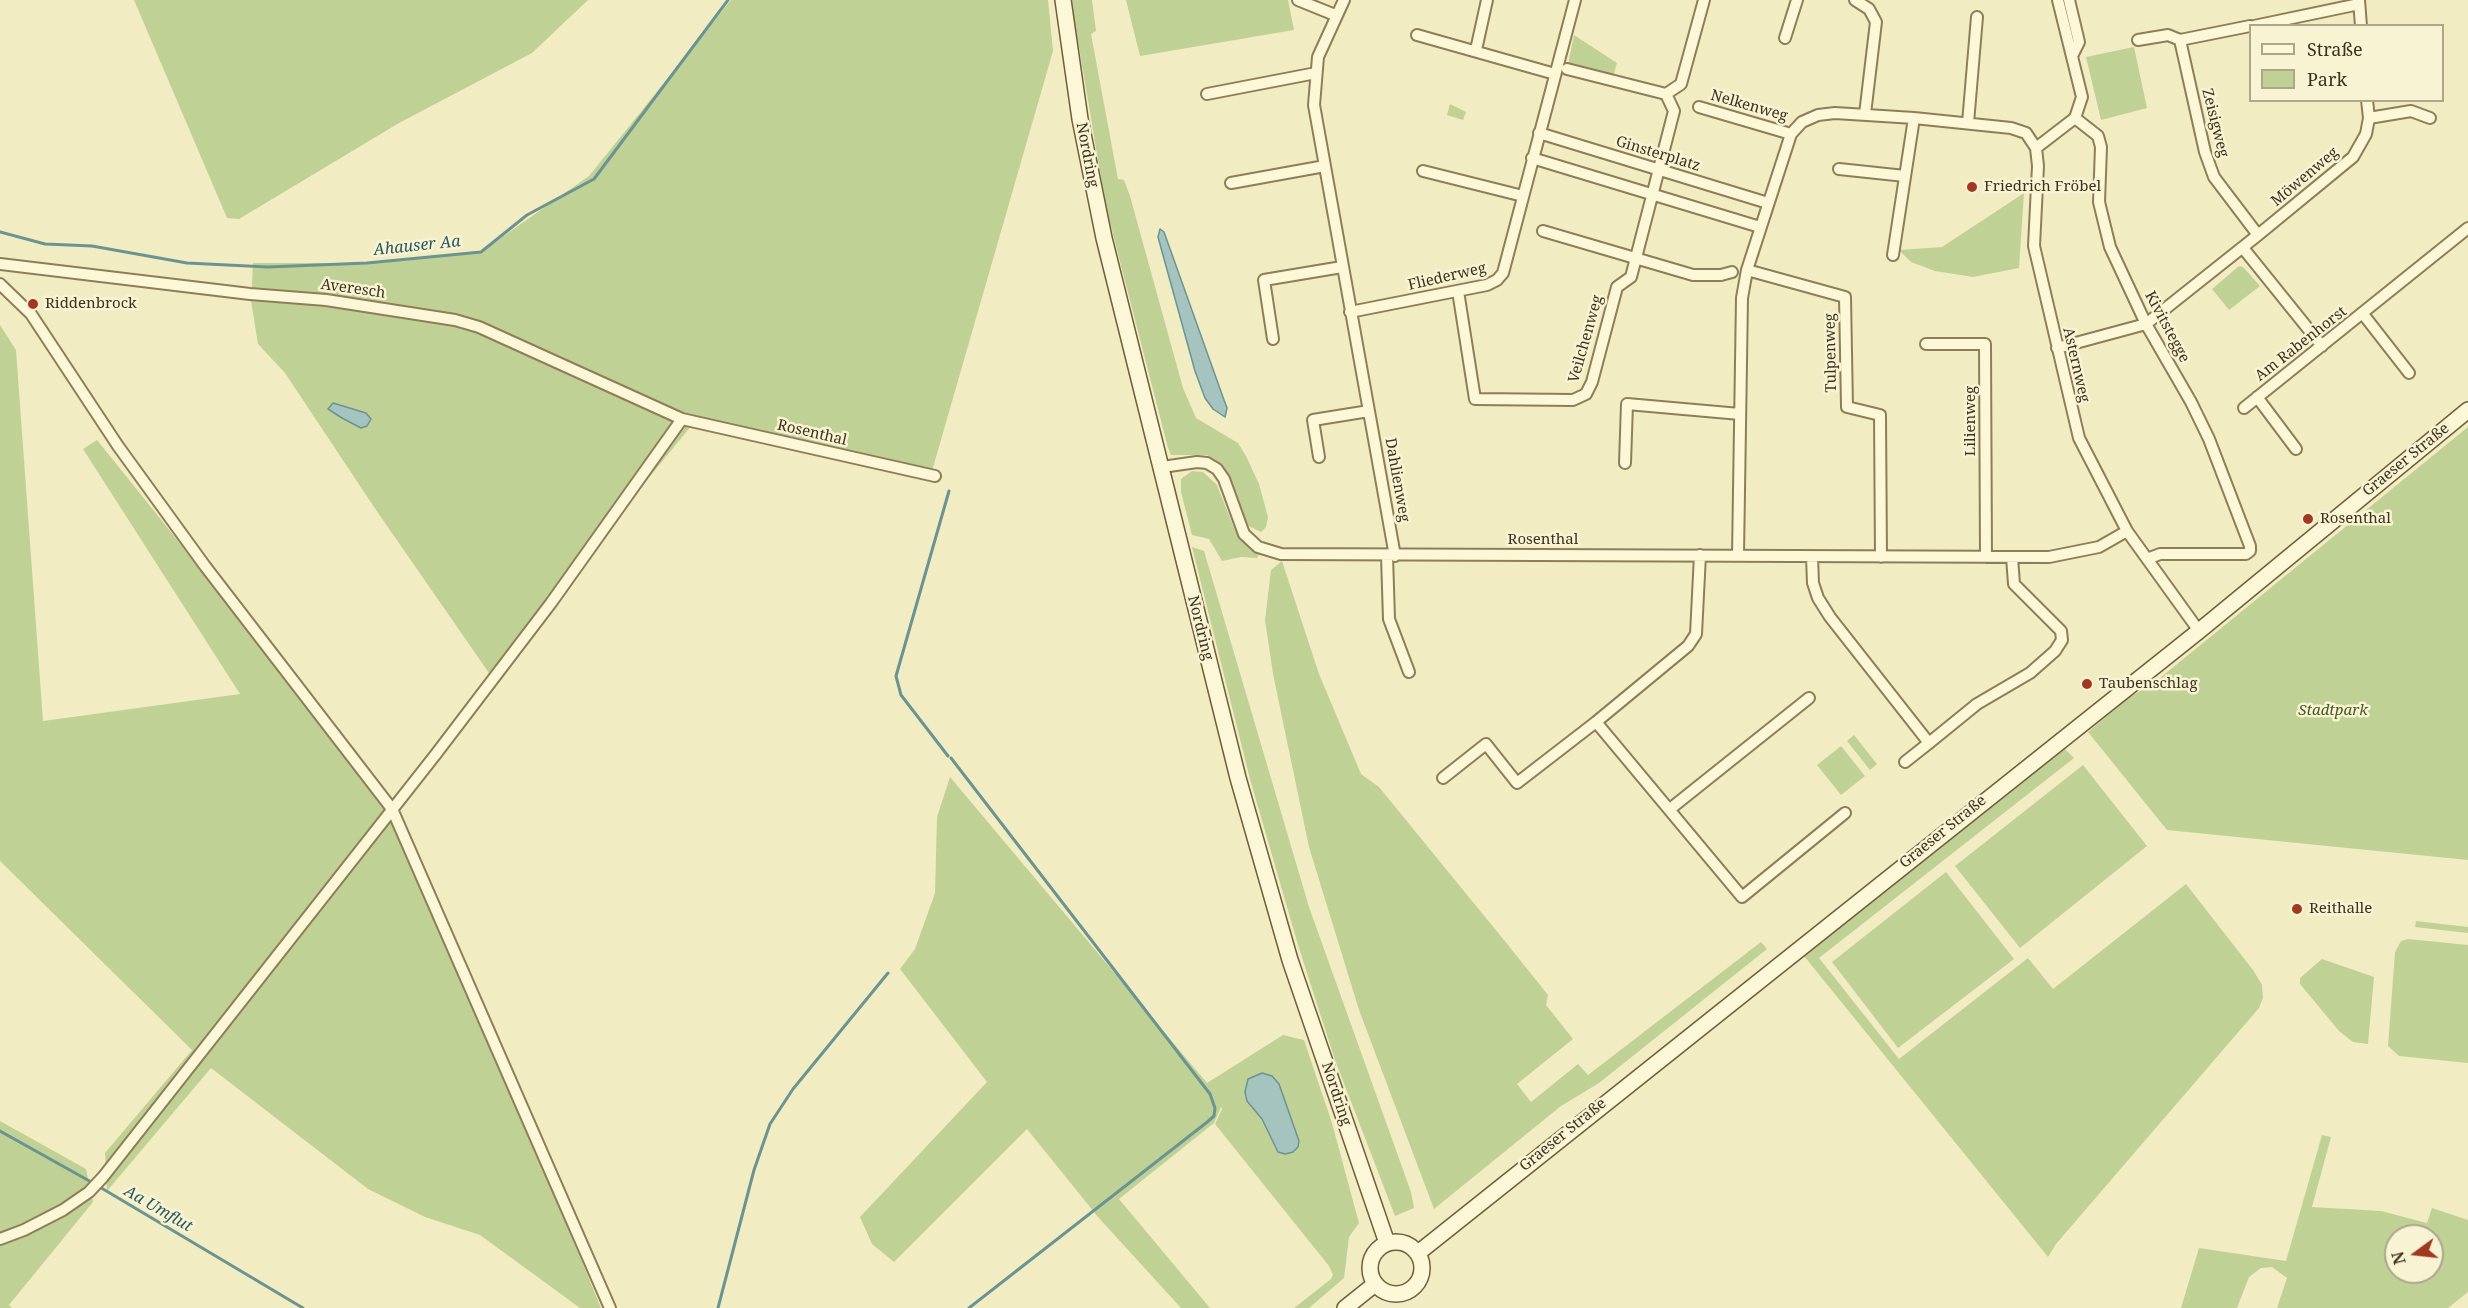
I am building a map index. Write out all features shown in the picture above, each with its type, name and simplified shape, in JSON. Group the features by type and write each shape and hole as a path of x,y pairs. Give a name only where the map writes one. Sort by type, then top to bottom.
{"main road":[{"name":"Nordring","path":"1063,0 1080,119 1104,238 1232,755 1290,960 1387,1243"},
{"name":"Graeser Straße","path":"1418,1253 2199,631 2468,410"},
{"path":"1387,1243 1404,1243 1418,1253 1422,1268 1417,1283 1412,1289 1404,1293 1388,1293 1375,1284 1370,1268 1371,1260 1374,1253 1387,1243"},
{"path":"1345,1308 1375,1284"}],"street":[{"path":"1298,0 1335,15"},
{"name":"Dahlienweg","path":"1344,0 1335,15 1318,57 1314,105 1369,411 1391,556"},
{"path":"1476,51 1487,0"},
{"name":"Fliederweg","path":"1350,312 1458,291 1497,280 1503,273 1575,0"},
{"path":"1567,69 1666,94 1681,84 1704,0"},
{"path":"1785,38 1797,0"},
{"path":"1855,0 1869,9 1875,22 1865,114"},
{"path":"1738,555 1742,298 1747,270 1791,134 1802,122 1818,115 1865,114 1968,123 2026,133 2036,148 2075,118 2082,97 2058,0"},
{"path":"2068,0 2079,42 2073,54"},
{"path":"2263,24 2359,2 2361,24"},
{"path":"1968,123 1977,17"},
{"path":"2138,40 2168,35 2180,40 2249,27"},
{"path":"1418,35 1555,74"},
{"name":"Zeisigweg","path":"2180,40 2205,152 2214,177 2258,235"},
{"path":"1207,94 1316,73"},
{"path":"1658,170 1674,111 1666,94"},
{"name":"Möwenweg","path":"2057,348 2146,324 2243,248 2353,157 2366,134 2369,118 2367,102"},
{"name":"Nelkenweg","path":"1699,107 1791,134"},
{"path":"2369,118 2411,111 2430,118"},
{"path":"1893,255 1914,118"},
{"name":"Kivitstegge","path":"2075,118 2098,136 2101,147 2099,202 2101,218 2110,247 2146,324 2191,402 2209,439 2250,546 2250,551 2246,554 2160,554 2147,559"},
{"name":"Ginsterplatz","path":"1539,133 1768,203"},
{"name":"Asternweg","path":"2036,148 2038,166 2034,246 2079,438 2127,531 2199,631"},
{"path":"1532,158 1760,227"},
{"path":"1231,183 1324,166"},
{"path":"1839,169 1905,176"},
{"name":"Veilchenweg","path":"1458,291 1475,399 1573,400 1586,394 1592,382 1617,287 1631,277 1634,257 1658,170"},
{"path":"1423,171 1523,196"},
{"path":"1543,231 1693,275 1721,275 1732,272"},
{"name":"Am Rabenhorst","path":"2244,408 2467,231"},
{"path":"2243,248 2322,346"},
{"name":"Averesch","path":"0,264 326,300 455,320 479,327 682,419"},
{"path":"1273,339 1264,280 1342,267"},
{"name":"Tulpenweg","path":"1747,270 1845,297 1847,407 1880,415 1881,557"},
{"path":"0,284 31,314 118,446 192,548 392,809 610,1308"},
{"name":"Am Rabenhorst","path":"2363,314 2409,373"},
{"name":"Lilienweg","path":"1926,344 1985,344 1986,557"},
{"name":"Am Rabenhorst","path":"2257,397 2296,449"},
{"path":"1625,463 1627,404 1740,414"},
{"path":"1319,457 1313,420 1369,411"},
{"name":"Rosenthal","path":"682,419 935,476"},
{"path":"0,1239 24,1230 63,1210 89,1192 103,1177 551,603 682,419"},
{"name":"Rosenthal","path":"1162,467 1197,462 1207,463 1217,469 1224,479 1244,534 1258,547 1281,554 2049,557 2084,552 2107,543 2127,531"},
{"path":"1443,778 1486,744 1517,783 1688,646 1695,634 1700,555"},
{"path":"1391,556 1389,619 1409,672"},
{"path":"1812,557 1813,582 1818,597 1830,617 1929,743"},
{"path":"1905,762 1977,704 2030,673 2055,651 2062,640 2061,631 2014,584 2012,557"},
{"path":"1670,809 1809,698"},
{"path":"1596,722 1742,897 1845,813"}],"green space":[{"path":"134,0 588,0 532,53 399,123 239,219 227,218"},
{"path":"731,0 1048,0 1053,51 932,471 692,425 489,673 285,373 258,344 251,301 253,263 367,263 481,252 589,176"},
{"path":"1071,0 1092,0 1096,31 1091,34 1118,179 1124,180 1130,196 1183,388 1196,418 1238,443 1246,456 1259,484 1268,517 1266,527 1261,532 1249,526 1242,516 1230,481 1217,461 1207,455 1171,455 1168,448 1106,207"},
{"path":"1126,0 1288,0 1294,30 1140,56"},
{"path":"1574,35 1617,63 1612,80 1567,69"},
{"path":"2134,47 2147,108 2101,120 2086,57"},
{"path":"1450,104 1466,112 1463,120 1447,115"},
{"path":"2024,193 2019,268 1973,277 1935,271 1911,262 1899,250 1942,247"},
{"path":"2239,266 2243,267 2260,286 2229,310 2212,289"},
{"path":"0,325 16,350 43,721 240,694 83,449 97,440 396,812 601,1308 580,1308 480,1235 425,1217 368,1189 211,1068 107,1191 105,1153 192,1050 0,861"},
{"name":"Stadtpark","path":"2468,427 2468,860 2167,830 2088,732 2127,699 2155,682"},
{"path":"1192,471 1203,472 1217,485 1234,528 1247,546 1260,553 1257,558 1241,557 1222,561 1209,539 1192,535 1181,492 1181,479"},
{"path":"1192,547 1204,551 1309,907 1411,1192 1414,1208 1395,1216 1335,1060 1298,945 1250,779"},
{"path":"1282,561 1319,674 1361,774 1379,787 1548,995 1546,1005 1573,1039 1517,1084 1531,1102 1578,1064 1588,1075 1761,942 1767,949 1599,1083 1561,1106 1434,1209 1359,1010 1309,847 1273,674 1265,620 1271,570"},
{"path":"1854,735 1877,764 1870,770 1847,741"},
{"path":"1841,746 1865,776 1841,795 1817,765"},
{"path":"2065,749 2074,758 1819,958 1899,1059 2028,958 2053,989 2186,884 2253,970 2262,985 2263,998 2259,1008 2056,1244 2048,1257 1804,956"},
{"path":"2083,765 2147,846 2020,948 1955,866"},
{"path":"950,777 1207,1083 1283,1035 1304,1040 1332,1123 1359,1223 1349,1237 1344,1278 1309,1308 1294,1308 1333,1275 1329,1266 1215,1124 1221,1107 1214,1123 1119,1199 1210,1308 1181,1308 1098,1217 1027,1129 894,1262 872,1244 860,1217 987,1082 900,969 915,949 935,893 937,817"},
{"path":"1946,872 2014,959 1898,1048 1832,962"},
{"path":"2416,921 2468,927 2468,933 2415,927"},
{"path":"2408,939 2468,945 2468,1063 2399,1056 2388,1046 2395,952 2401,941"},
{"path":"2322,959 2374,977 2368,1044 2353,1042 2339,1031 2300,984 2300,978"},
{"path":"0,1121 86,1169 93,1202 9,1305 12,1308 0,1308"},
{"path":"2322,1135 2331,1137 2312,1207 2381,1211 2427,1223 2432,1208 2468,1220 2468,1292 2448,1308 2277,1308 2287,1278 2272,1267 2261,1268 2249,1277 2237,1308 2181,1308 2199,1248 2286,1261"}],"water":[{"path":"1160,229 1164,232 1227,408 1225,417 1213,409 1205,398 1195,371 1158,237"},
{"path":"333,403 366,413 371,419 367,426 361,428 328,409"},
{"path":"1262,1073 1272,1076 1279,1084 1299,1141 1298,1147 1293,1152 1285,1154 1278,1152 1262,1119 1247,1101 1245,1092 1248,1079"}],"waterway":[{"name":"Ahauser Aa","path":"0,232 45,244 92,246 187,263 268,267 367,263 481,252 527,215 594,179 728,0"},
{"path":"948,756 901,695 896,676 949,491"},
{"path":"951,758 1210,1094 1215,1108 1214,1116 1206,1123 969,1308"},
{"path":"718,1308 754,1170 770,1124 793,1089 888,973"},
{"name":"Aa Umflut","path":"0,1131 93,1183"},
{"name":"Aa Umflut","path":"98,1186 303,1308"}],"place":[{"name":"Friedrich Fröbel","path":"1972,187"},
{"name":"Riddenbrock","path":"33,304"},
{"name":"Rosenthal","path":"2308,519"},
{"name":"Taubenschlag","path":"2087,684"},
{"name":"Reithalle","path":"2297,909"}]}
